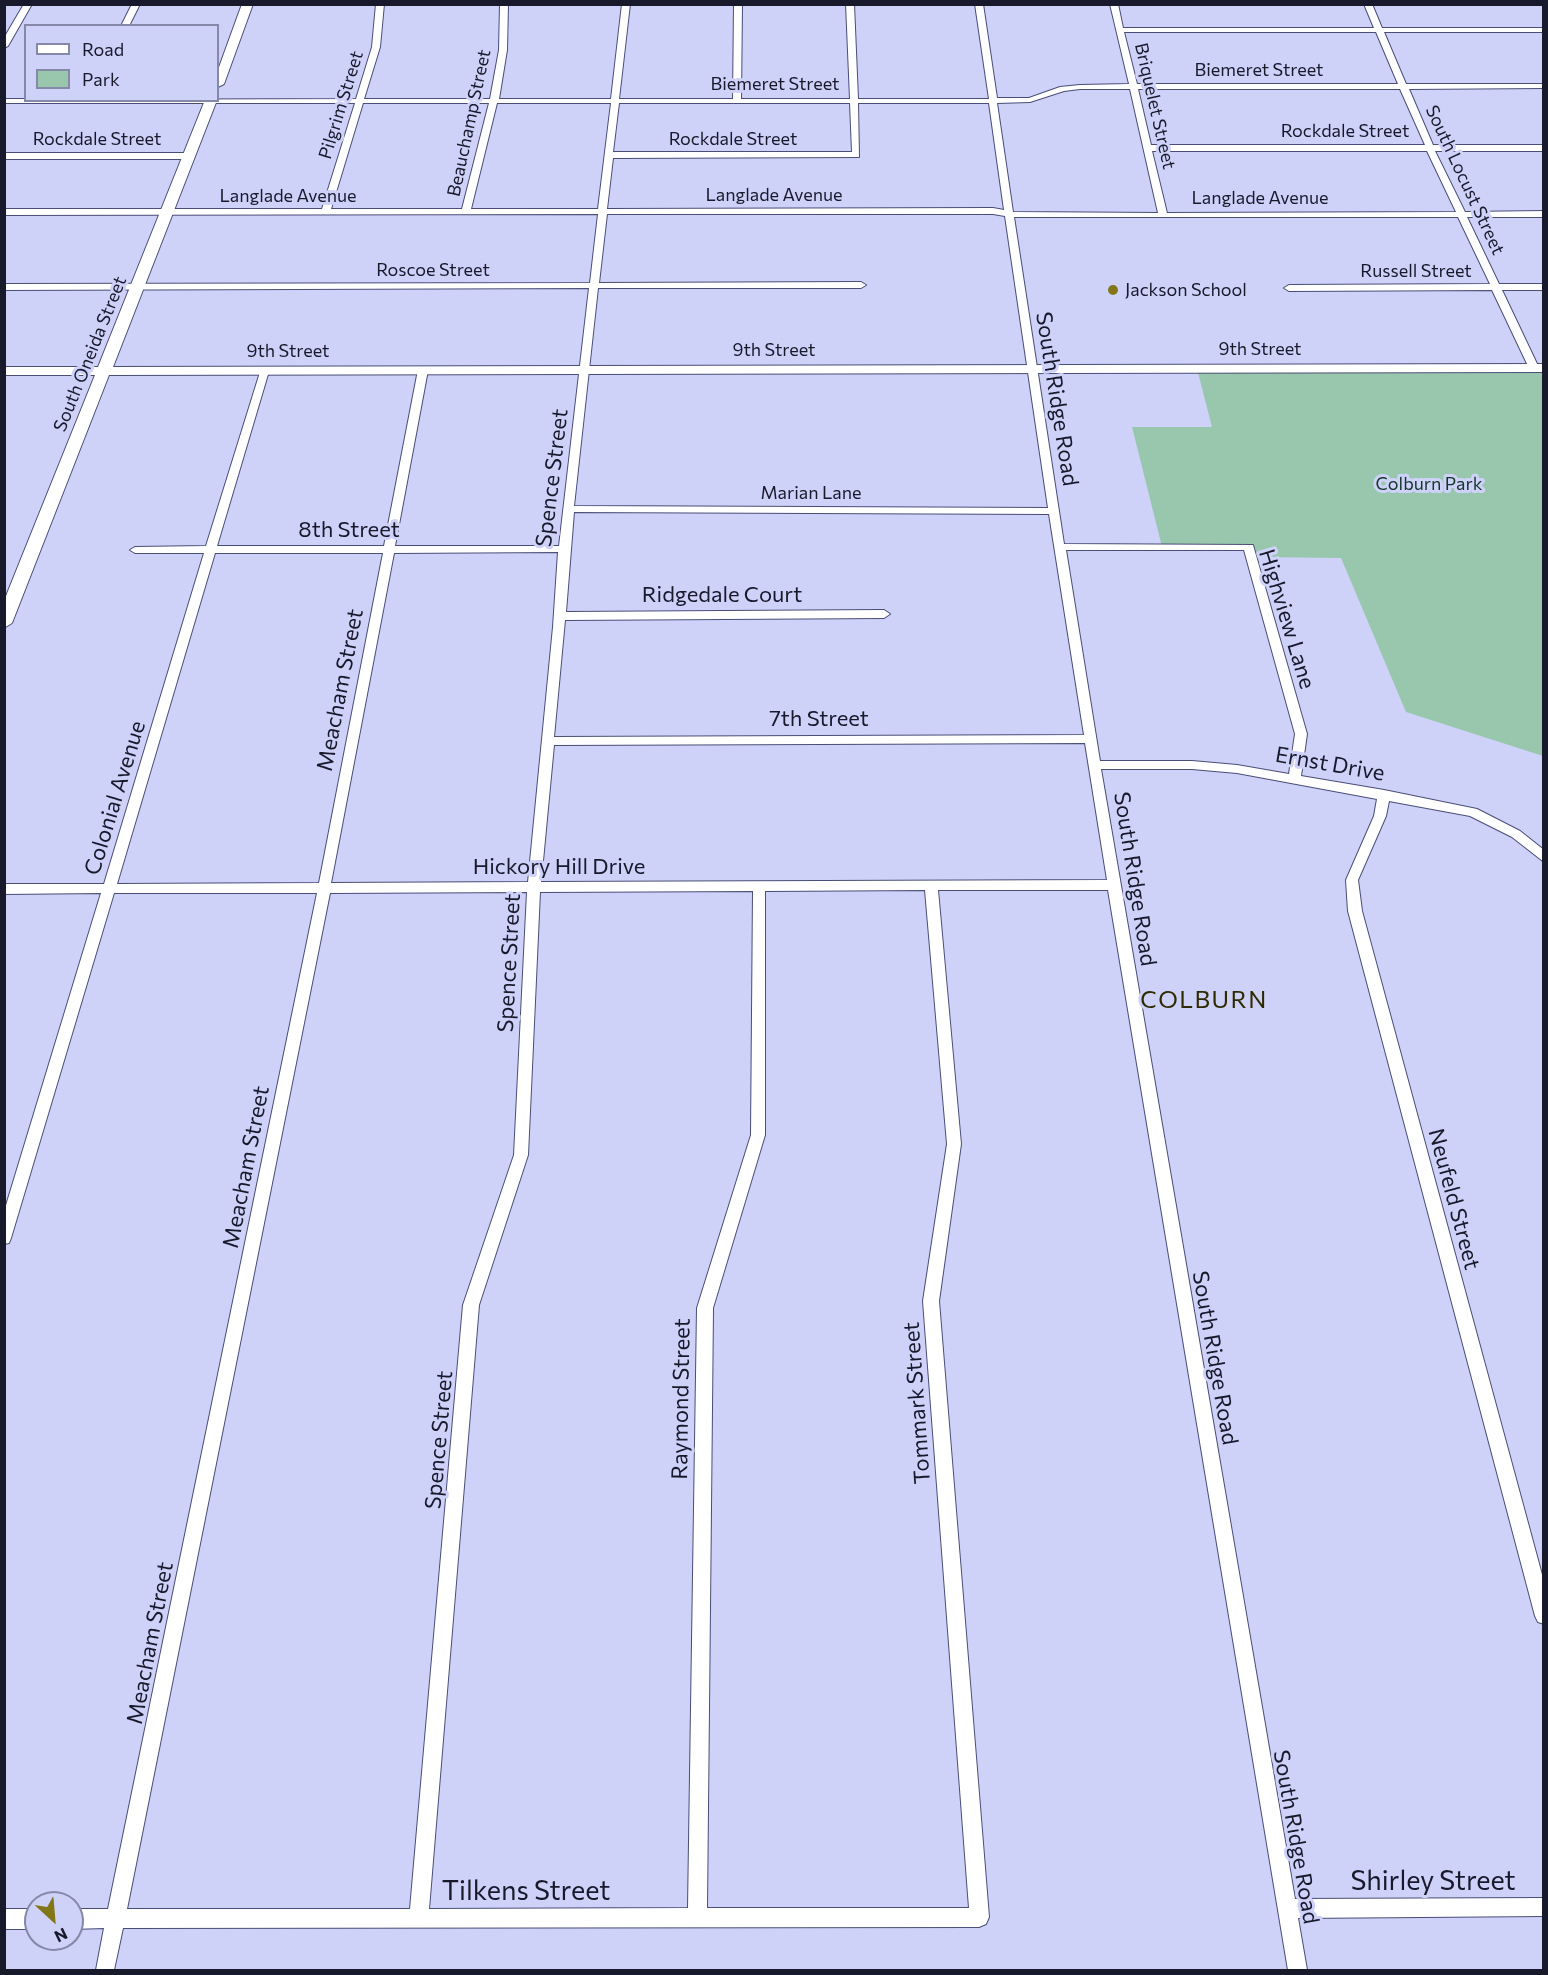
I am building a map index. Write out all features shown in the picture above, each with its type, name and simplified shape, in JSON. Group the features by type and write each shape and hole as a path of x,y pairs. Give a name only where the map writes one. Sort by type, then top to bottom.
{"street":[{"path":"4,46 28,4"},
{"path":"126,24 136,4"},
{"path":"219,81 248,4"},
{"name":"Pilgrim Street","path":"325,213 376,47 380,4"},
{"name":"Beauchamp Street","path":"466,212 494,101 503,50 504,4"},
{"name":"Spence Street","path":"419,1918 471,1305 521,1155 534,888 560,615 564,549 626,4"},
{"path":"737,101 738,4"},
{"path":"850,4 855,101"},
{"name":"South Ridge Road","path":"979,4 1007,213 1114,885 1298,1971"},
{"name":"Briquelet Street","path":"1114,4 1163,215"},
{"name":"South Locust Street","path":"1368,4 1430,148 1496,287 1539,368"},
{"path":"1120,30 1544,30"},
{"name":"Biemeret Street","path":"219,101 991,101 1030,100 1080,87 1544,86"},
{"name":"Biemeret Street","path":"4,101 24,101"},
{"name":"Rockdale Street","path":"610,155 856,155 855,101"},
{"name":"South Oneida Street","path":"4,623 103,371 169,212 211,102"},
{"name":"Rockdale Street","path":"1148,148 1544,147"},
{"name":"Rockdale Street","path":"4,156 190,156"},
{"name":"Langlade Avenue","path":"4,212 993,211 1024,216 1544,214"},
{"name":"Roscoe Street","path":"4,287 861,285"},
{"name":"Russell Street","path":"1289,288 1544,287"},
{"name":"9th Street","path":"4,371 1539,368"},
{"name":"Meacham Street","path":"105,1971 324,888 423,370"},
{"name":"Colonial Avenue","path":"4,1238 264,371"},
{"name":"Marian Lane","path":"569,509 1054,511"},
{"name":"Highview Lane","path":"1060,548 1249,547 1301,734 1294,778"},
{"name":"8th Street","path":"135,550 564,549"},
{"name":"Ridgedale Court","path":"560,615 884,614"},
{"name":"7th Street","path":"548,741 1091,739"},
{"name":"Ernst Drive","path":"1095,765 1192,765 1237,769 1473,812 1516,834 1544,857"},
{"name":"Neufeld Street","path":"1384,794 1380,816 1352,880 1355,911 1544,1616"},
{"name":"Hickory Hill Drive","path":"4,889 1114,885"},
{"name":"Tommark Street","path":"931,886 954,1144 931,1300 980,1917"},
{"name":"Raymond Street","path":"697,1918 705,1308 758,1135 759,888"},
{"name":"Shirley Street","path":"1287,1909 1544,1907"},
{"name":"Tilkens Street","path":"84,1919 980,1917"},
{"path":"4,1919 24,1919"}],"green space":[{"name":"Colburn Park","path":"1543,368 1543,756 1406,712 1341,558 1252,557 1249,547 1162,547 1132,427 1212,427 1197,369"}],"place":[{"name":"Jackson School","path":"1113,290"}],"district":[{"name":"COLBURN","path":"1204,1000"}]}
